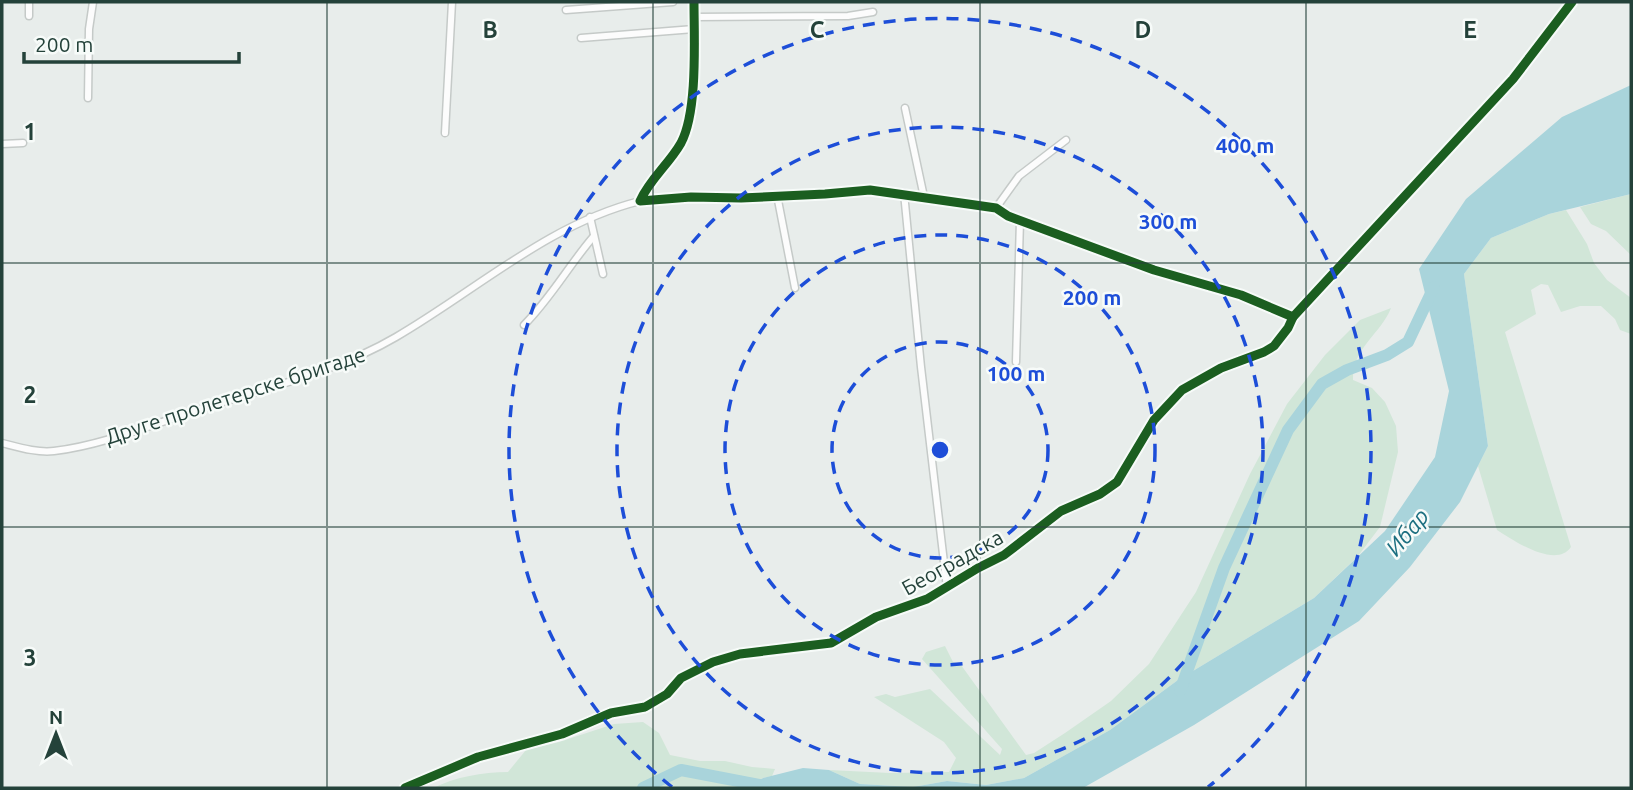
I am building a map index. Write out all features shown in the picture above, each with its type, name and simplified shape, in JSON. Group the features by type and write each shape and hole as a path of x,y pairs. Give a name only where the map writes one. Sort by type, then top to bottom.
{"street":[{"path":"29,2 29,16"},
{"path":"88,99 89,29 93,2"},
{"path":"445,133 452,2"},
{"path":"566,9 673,2"},
{"path":"640,201 646,188 682,140 691,106 695,64 694,2"},
{"name":"Београдска","path":"405,788 478,757 562,734 586,726 611,713 645,707 667,694 681,678 713,662 740,654 831,643 876,617 910,607 947,588 1004,555 1061,511 1100,494 1117,482 1154,420 1182,390 1221,368 1264,352 1274,345 1293,317 1513,79 1572,2"},
{"path":"694,17 848,16 873,12"},
{"path":"580,38 694,30"},
{"path":"905,108 924,197"},
{"path":"996,208 1019,176 1066,140"},
{"path":"2,144 23,143"},
{"name":"Друге пролетерске бригаде","path":"2,443 36,450 64,449 115,436 344,363 395,338 500,268 590,217 610,208 640,201 870,190 996,208 1020,220 1154,270 1241,295 1293,317"},
{"path":"904,193 920,367 947,588"},
{"path":"777,195 795,288"},
{"path":"590,217 603,274"},
{"path":"1016,362 1020,220"},
{"path":"524,325 594,236"}],"green space":[{"path":"1631,194 1631,255 1606,231 1591,224 1580,207"},
{"path":"1566,210 1587,244 1594,263 1607,280 1631,298 1631,334 1620,330 1615,319 1601,306 1580,306 1561,312 1548,285 1541,284 1531,290 1536,314 1505,332 1571,547 1564,553 1555,555 1535,551 1497,530 1478,466 1488,446 1464,274 1491,238 1549,214"},
{"path":"1391,308 1357,359 1353,380 1372,388 1385,402 1396,426 1398,452 1380,527 1358,556 1314,598 1178,680 1110,730 1024,778 986,785 947,781 913,787 860,784 829,770 949,772 956,758 944,742 874,697 886,694 895,697 930,689 1000,755 1002,749 922,659 926,652 945,646 953,662 961,665 1026,755 1034,753 1111,701 1149,664 1196,592 1250,474 1287,404 1325,355 1360,320"},
{"path":"643,722 659,733 670,755 775,769 772,776 747,788 433,788 469,776 508,772 526,750 614,724"}],"water":[{"path":"1631,85 1631,194 1549,214 1491,238 1464,274 1488,446 1460,502 1410,567 1359,621 1194,725 1083,788 747,788 763,778 803,768 829,770 860,784 913,787 947,781 986,785 1024,778 1110,730 1178,680 1314,598 1385,531 1435,457 1449,391 1419,269 1466,199 1562,117"}],"waterway":[{"name":"Ибар","path":"1180,691 1224,568 1288,430 1322,384 1347,370 1387,355 1408,342 1434,287"},
{"name":"Ибар","path":"643,788 681,770 775,788"}],"cycle path":[{"path":"694,2 693,94 686,129 676,151 640,201 870,190 996,208 1008,216 1154,270 1241,295 1293,317"},
{"path":"405,788 478,757 562,734 611,713 645,707 667,694 681,678 713,662 740,654 831,643 876,617 927,599 1004,555 1061,511 1100,494 1117,482 1154,420 1182,390 1221,368 1274,346 1293,317 1513,79 1572,2"}]}
